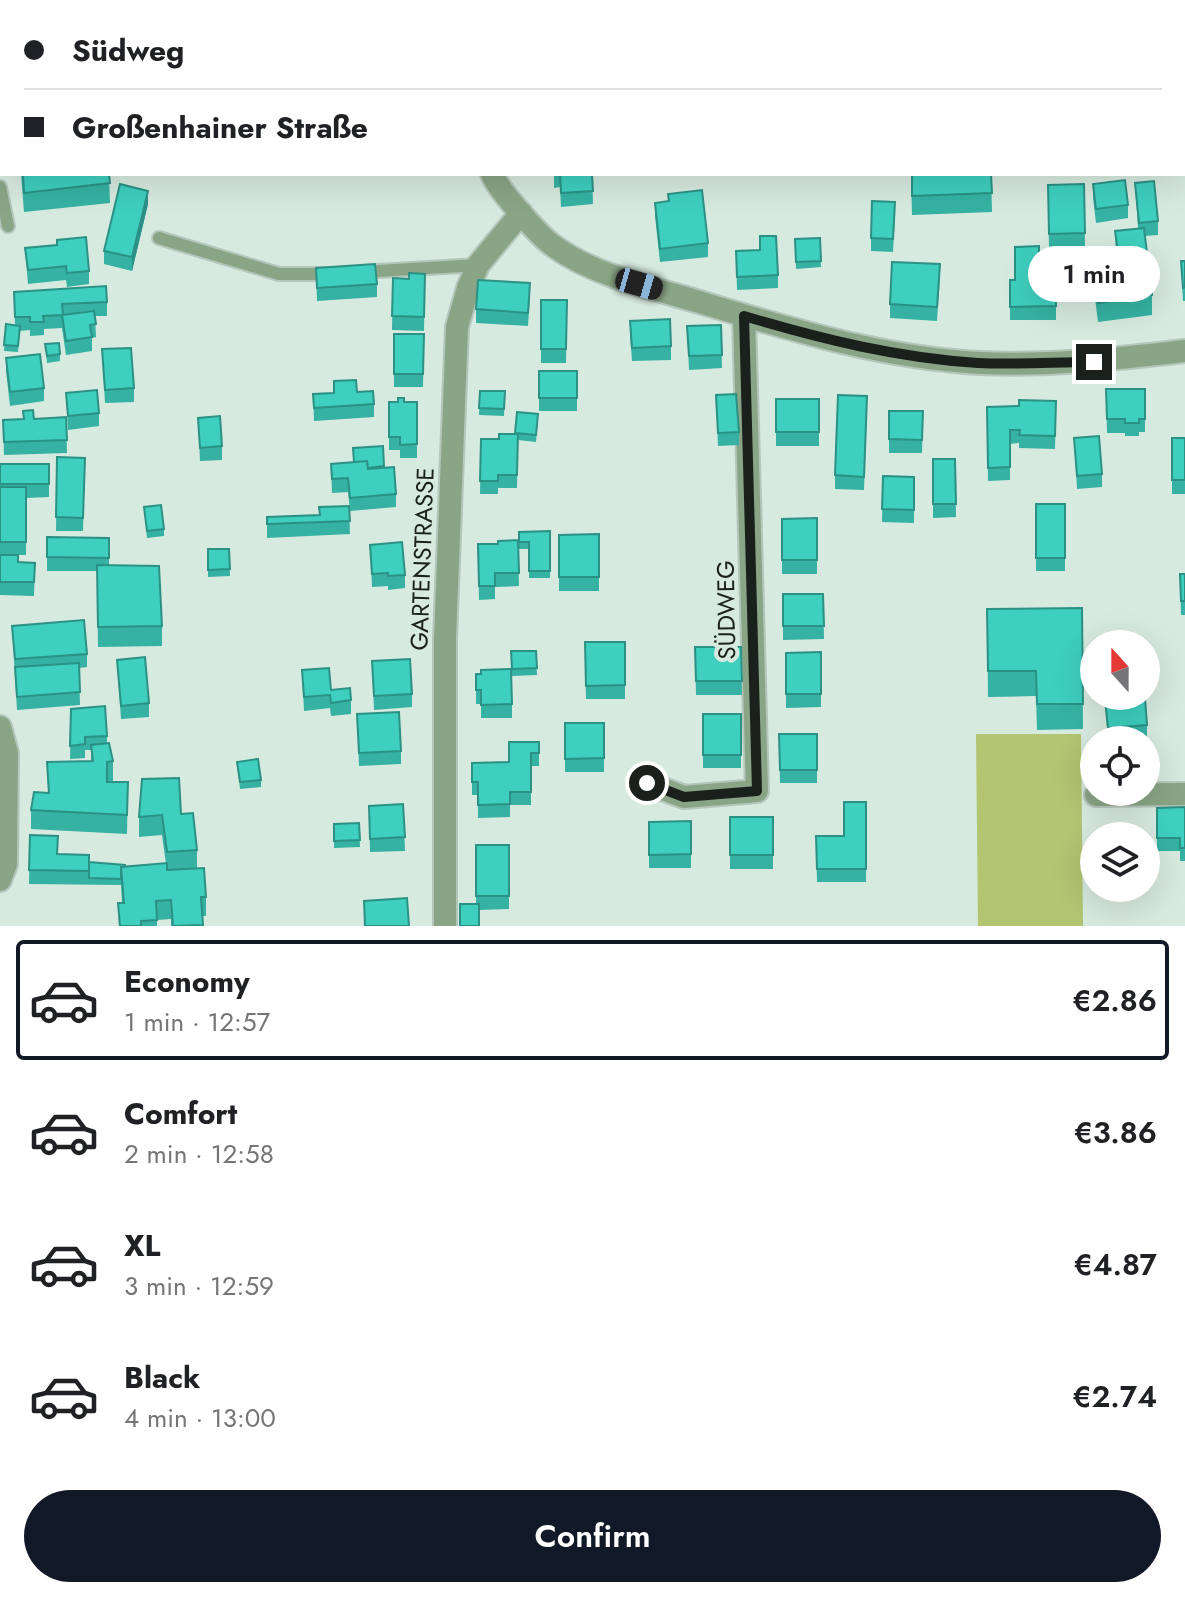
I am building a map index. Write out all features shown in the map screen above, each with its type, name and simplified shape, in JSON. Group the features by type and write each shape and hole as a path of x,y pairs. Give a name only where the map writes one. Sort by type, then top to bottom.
{"street":[{"path":"493,176 521,213 554,247 612,276 810,335 902,355 980,363 1094,362 1185,351"},
{"name":"GARTENSTRASSE","path":"445,926 445,639 457,327 478,265 521,213"},
{"name":"SÜDWEG","path":"647,783 684,797 757,791 744,316"},
{"path":"0,727 7,753 7,769 6,864 0,880"},
{"path":"1160,794 1185,794"}],"lane":[{"path":"0,187 8,226"},
{"path":"159,238 279,274 314,275 478,265"}],"green space":[{"path":"976,734 1080,734 1080,902 1083,902 1083,926 978,926"}],"building":[{"path":"23,176 109,176 110,183 24,193"},
{"path":"560,176 592,176 593,191 561,193"},
{"path":"912,176 991,176 992,193 912,196"},
{"path":"1125,180 1128,205 1096,209 1093,184"},
{"path":"1154,181 1158,221 1139,223 1135,183"},
{"path":"120,184 148,191 132,257 104,251"},
{"path":"1084,184 1085,233 1049,234 1048,185"},
{"path":"702,190 708,243 660,249 655,203 669,201 668,194"},
{"path":"872,201 895,202 893,239 871,238"},
{"path":"1144,228 1152,295 1098,303 1093,262 1119,259 1115,231"},
{"path":"760,236 776,236 778,275 737,277 736,251 760,250"},
{"path":"86,237 89,271 67,273 66,266 28,270 25,248 57,245 57,240"},
{"path":"820,238 821,261 796,262 795,239"},
{"path":"1039,246 1039,256 1044,256 1044,266 1039,266 1039,280 1056,280 1056,306 1010,307 1010,280 1015,280 1015,247"},
{"path":"1181,261 1185,261 1183,288"},
{"path":"892,262 940,264 937,307 890,304"},
{"path":"375,264 377,284 317,288 316,268"},
{"path":"409,273 425,274 424,317 392,316 393,278 409,279"},
{"path":"478,280 530,283 528,313 476,309"},
{"path":"106,286 107,302 62,304 63,315 43,316 44,322 30,322 30,317 15,317 14,292"},
{"path":"541,300 567,300 566,349 541,349"},
{"path":"94,311 96,324 90,325 92,337 66,341 62,315"},
{"path":"670,319 671,346 632,348 630,321"},
{"path":"6,324 20,326 18,346 4,345"},
{"path":"721,325 722,355 689,356 687,326"},
{"path":"394,334 424,334 423,374 394,374"},
{"path":"59,343 60,354 47,356 45,344"},
{"path":"131,348 134,388 105,390 102,349"},
{"path":"40,354 44,388 10,392 6,358"},
{"path":"539,371 577,371 577,398 539,398"},
{"path":"356,380 357,392 373,391 374,404 314,408 313,394 334,393 334,381"},
{"path":"1106,389 1145,389 1145,419 1139,419 1139,423 1125,423 1125,419 1107,419"},
{"path":"97,390 99,413 68,416 66,393"},
{"path":"480,391 505,391 504,409 479,408"},
{"path":"736,394 739,432 718,433 716,395"},
{"path":"838,395 867,396 864,477 835,475"},
{"path":"398,398 404,398 404,402 417,402 417,444 400,445 400,437 389,437 389,402 398,402"},
{"path":"776,399 819,399 819,432 776,432"},
{"path":"1019,400 1056,401 1055,436 1019,435 1020,430 1010,430 1010,467 988,468 987,407 1019,406"},
{"path":"33,410 34,419 66,417 67,440 4,442 3,420 24,419 23,411"},
{"path":"889,411 923,411 922,440 889,439"},
{"path":"517,412 538,414 536,435 515,433"},
{"path":"220,416 222,446 200,448 198,418"},
{"path":"499,434 518,434 517,475 498,475 498,481 480,481 481,439 499,439"},
{"path":"1099,436 1102,474 1077,476 1074,438"},
{"path":"1172,438 1185,438 1185,480 1172,480"},
{"path":"383,446 384,466 368,468 367,461 354,462 353,448"},
{"path":"57,457 85,458 83,518 56,517"},
{"path":"933,459 955,459 956,504 933,504"},
{"path":"367,461 368,469 394,467 396,494 350,498 348,478 332,479 331,464"},
{"path":"0,464 49,464 49,484 0,484"},
{"path":"883,476 914,477 914,510 882,509"},
{"path":"0,487 26,487 26,542 0,542"},
{"path":"1036,504 1065,504 1065,558 1036,558"},
{"path":"161,505 164,529 147,531 144,507"},
{"path":"349,506 350,521 267,524 267,517 320,515 319,507"},
{"path":"817,518 817,560 782,560 782,519"},
{"path":"550,531 550,571 529,571 529,542 519,542 519,532"},
{"path":"599,534 599,577 559,577 559,535"},
{"path":"47,537 109,538 109,558 47,557"},
{"path":"518,540 519,573 495,573 495,586 479,586 478,544"},
{"path":"402,542 405,575 372,574 370,545"},
{"path":"208,549 229,549 230,569 208,570"},
{"path":"0,555 18,555 18,562 35,563 34,582 0,582"},
{"path":"97,565 159,566 162,626 98,627"},
{"path":"1180,574 1185,574 1185,601 1181,601"},
{"path":"783,594 823,594 824,626 783,626"},
{"path":"1082,608 1080,704 1037,704 1036,671 988,671 987,609"},
{"path":"84,620 87,654 15,659 12,626"},
{"path":"585,642 625,642 625,685 586,686"},
{"path":"695,647 741,647 742,681 696,681"},
{"path":"511,651 536,651 537,668 512,669"},
{"path":"821,652 821,694 786,694 786,653"},
{"path":"145,657 149,703 121,706 117,660"},
{"path":"410,659 412,694 374,696 372,661"},
{"path":"79,663 80,692 17,697 15,667"},
{"path":"329,668 331,690 350,688 351,700 331,703 330,695 304,697 302,670"},
{"path":"511,669 512,704 481,705 481,690 476,690 476,674 481,674 481,670"},
{"path":"105,706 107,736 85,737 85,744 70,746 71,709"},
{"path":"1106,710 1146,710 1147,725 1108,726"},
{"path":"399,712 401,751 359,753 357,714"},
{"path":"703,714 741,714 741,755 703,755"},
{"path":"565,723 604,723 604,758 565,759"},
{"path":"779,734 817,734 817,770 780,770"},
{"path":"509,742 539,742 539,753 531,753 531,792 510,792 510,804 478,805 478,782 472,782 472,763 509,762"},
{"path":"109,743 113,761 107,762 107,782 128,782 127,815 31,810 34,792 49,793 47,762 93,761 91,745"},
{"path":"258,759 261,780 240,782 237,762"},
{"path":"179,778 181,814 193,813 197,850 167,852 162,815 139,817 142,779"},
{"path":"844,802 866,802 866,869 817,869 816,836 844,836"},
{"path":"403,804 405,837 370,839 369,806"},
{"path":"1185,807 1185,848 1180,848 1180,838 1160,838 1157,808"},
{"path":"730,817 773,817 773,855 730,855"},
{"path":"691,821 691,854 649,855 649,822"},
{"path":"359,823 360,840 334,841 334,824"},
{"path":"30,835 58,836 57,854 89,855 89,871 29,870"},
{"path":"476,845 509,845 509,896 476,896"},
{"path":"89,862 125,865 121,867 121,879 89,878"},
{"path":"167,863 167,870 204,868 206,897 201,897 203,925 173,926 171,900 156,901 157,920 141,921 141,926 120,926 118,903 124,903 121,867"},
{"path":"407,898 409,926 365,926 364,901"},
{"path":"460,904 479,904 479,926 460,926"}],"route":[{"path":"647,783 684,797 757,791 744,316 810,335 902,355 980,363 1094,362"}]}
